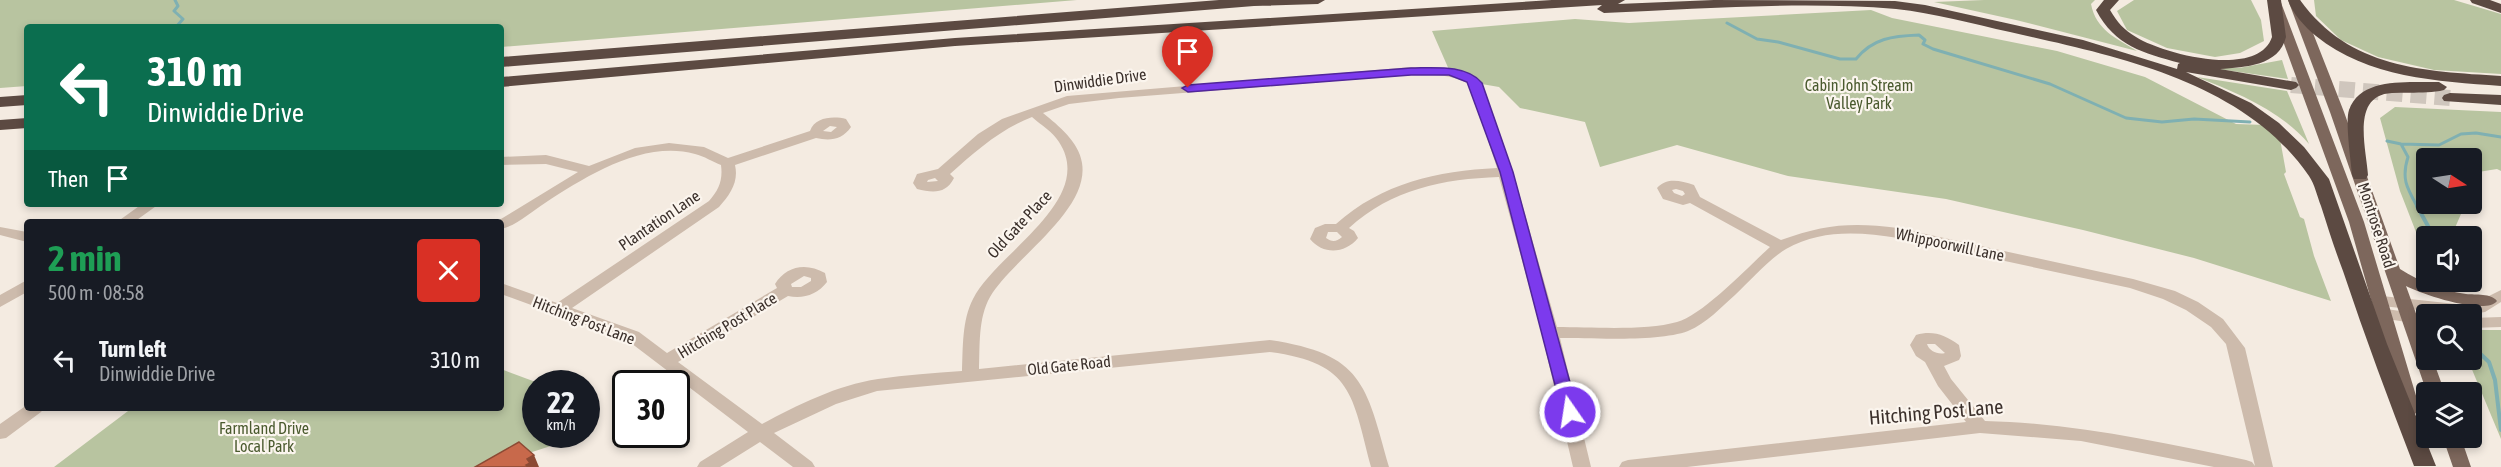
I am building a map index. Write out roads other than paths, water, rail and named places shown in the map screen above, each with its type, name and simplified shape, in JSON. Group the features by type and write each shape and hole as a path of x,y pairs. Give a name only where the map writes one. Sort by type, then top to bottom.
{"highway":[{"path":"504,62 1272,0"},
{"path":"1183,7 1318,0"},
{"path":"504,81 955,42 1618,0"},
{"path":"955,42 1240,30 1810,0"},
{"path":"2112,0 2103,10 2104,18 2115,31 2127,39 2167,55 2196,62 2224,64 2259,58 2274,48 2279,36 2274,0"},
{"path":"2477,0 2501,9"},
{"path":"2294,1 2324,37 2376,62 2423,75 2501,81"},
{"path":"1773,2 1895,5 1925,9 2220,75 2291,85"},
{"path":"2083,44 2156,65 2212,89 2271,124 2305,156 2320,179 2377,344 2426,466"},
{"path":"2360,175 2356,112 2364,97 2386,88 2402,87 2501,90"},
{"path":"2450,98 2501,100"},
{"path":"0,102 24,100"},
{"path":"0,125 24,123"}],"main road":[{"name":"Montrose Road","path":"2274,0 2290,48 2347,194 2384,307 2426,466"},
{"name":"Montrose Road","path":"2294,1 2360,175 2432,382"},
{"path":"2392,271 2409,283 2434,294 2495,298"},
{"path":"2455,448 2462,467"}],"street":[{"name":"Dinwiddie Drive","path":"941,174 995,129 1033,111 1067,100 1392,72 1450,72 1464,75 1476,83 1506,172"},
{"name":"Old Gate Place","path":"970,374 975,315 981,298 999,272 1056,214 1071,192 1075,180 1076,170 1071,150 1065,141 1033,111"},
{"path":"504,223 589,171 626,154 684,147 704,151 727,163 816,133"},
{"path":"504,161 558,160 589,171"},
{"name":"Plantation Lane","path":"559,309 714,204 725,190 729,177 727,163"},
{"path":"1340,228 1364,207 1400,188 1442,177 1506,172 1582,467"},
{"path":"1691,198 1780,246"},
{"path":"129,219 148,207"},
{"name":"Whippoorwill Lane","path":"1549,333 1655,332 1682,327 1700,318 1780,246 1799,237 1823,231 1877,229 2133,284 2180,301 2217,323 2238,348 2264,467"},
{"path":"0,231 24,236"},
{"path":"0,302 24,287"},
{"name":"Hitching Post Lane","path":"504,289 633,336 806,467"},
{"name":"Hitching Post Place","path":"667,361 786,290"},
{"path":"2384,307 2407,311 2465,310 2479,308 2495,298"},
{"path":"2407,311 2416,315"},
{"path":"2482,323 2501,322"},
{"name":"Old Gate Road","path":"706,467 759,432 800,410 849,391 892,383 970,374 1256,346 1282,347 1308,352 1333,364 1350,378 1357,389 1380,467"},
{"path":"1932,358 1944,382 1980,427"},
{"path":"0,433 31,411"},
{"name":"Hitching Post Lane","path":"1628,467 1980,427 2063,431 2246,467"}],"waterway":[{"path":"175,0 178,6 174,11 183,19 179,24"},
{"path":"1727,23 1757,39 1778,42 1840,59 1856,59 1877,42 1901,36 1919,35 1925,40 1923,44 1933,49 2050,84 2126,118 2162,122 2194,119 2250,122"},
{"path":"2401,144 2439,145 2461,134 2476,133 2501,137"},
{"path":"2387,141 2401,144"},
{"path":"2401,144 2408,157 2405,171 2406,183 2416,204"},
{"path":"2421,214 2428,226"},
{"path":"2482,355 2489,362 2495,380 2501,430"}],"tunnel":[{"path":"2291,85 2450,98"}],"park label":[{"name":"Cabin John Stream Valley Park","path":"1859,94"},
{"name":"Farmland Drive Local Park","path":"264,437"}]}
